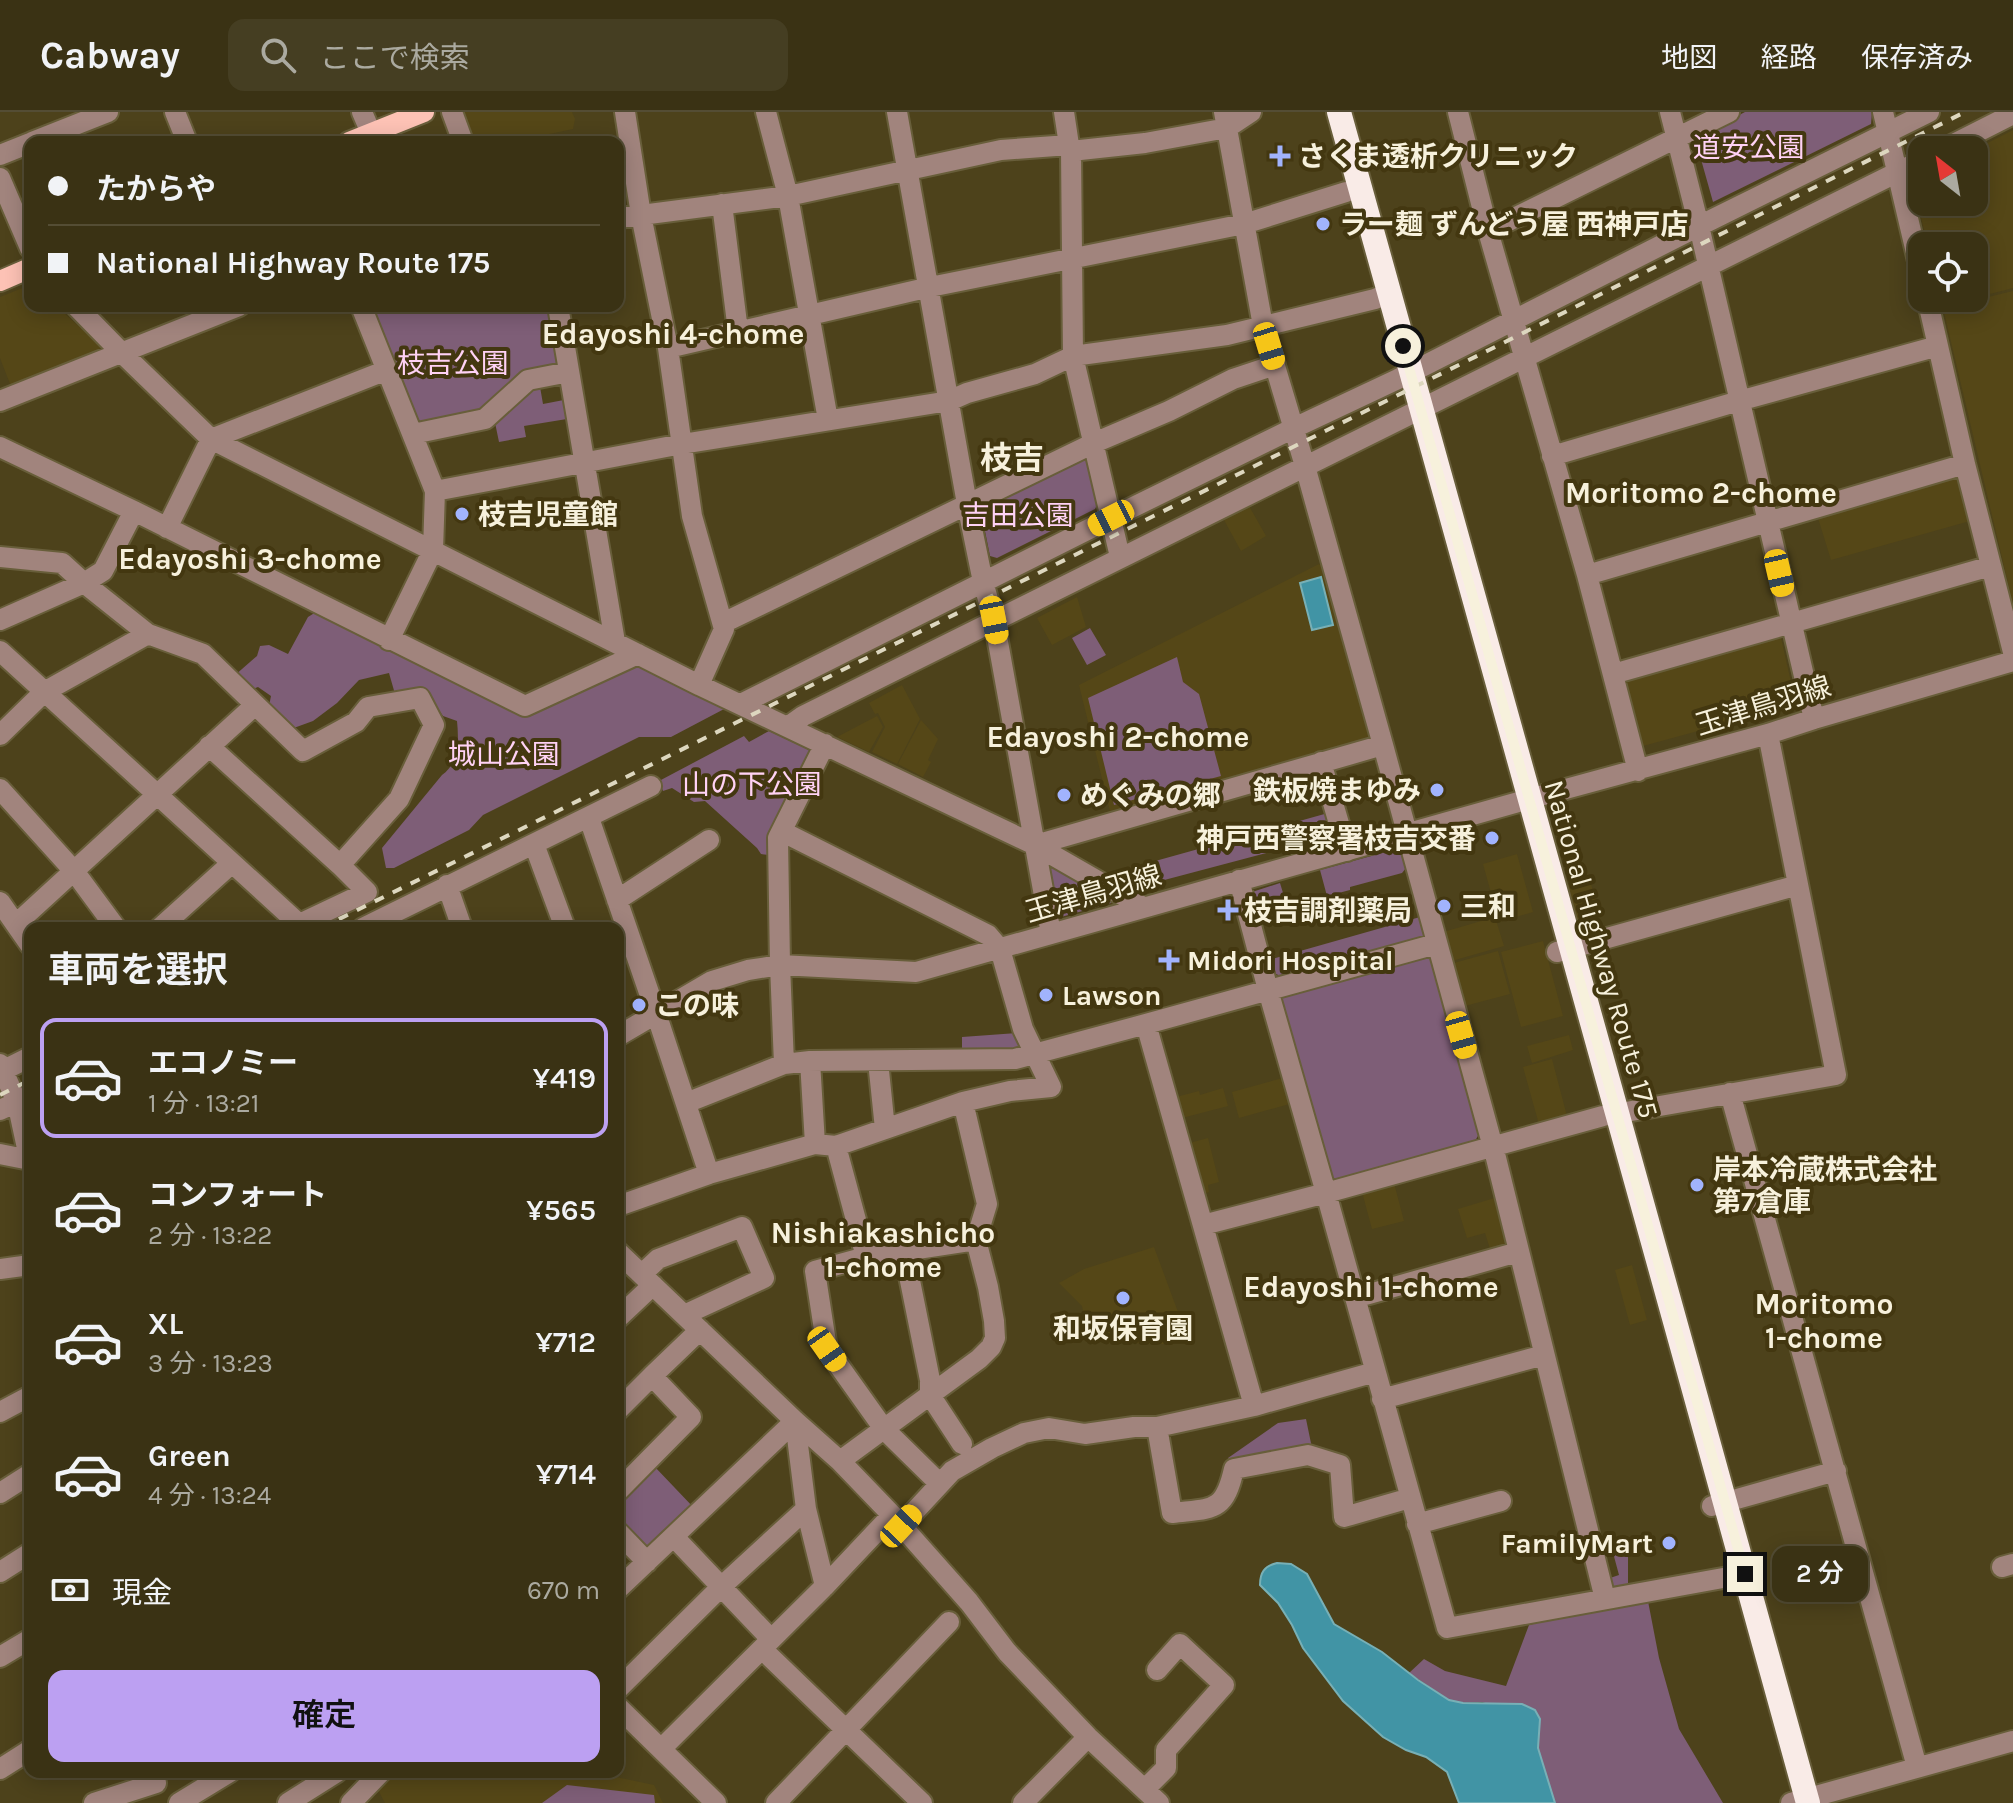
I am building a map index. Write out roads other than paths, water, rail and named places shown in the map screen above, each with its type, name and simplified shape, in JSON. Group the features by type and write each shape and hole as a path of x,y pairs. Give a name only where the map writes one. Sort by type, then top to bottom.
{"highway":[{"name":"National Highway Route 175","path":"1324,112 1346,192 1382,296"},
{"name":"National Highway Route 175","path":"1339,112 1382,296 1719,1504 1799,1802"}],"main road":[{"path":"364,136 424,112"},
{"path":"0,281 24,271"}],"street":[{"path":"46,136 108,112"},
{"path":"175,112 185,136"},
{"path":"362,112 371,133"},
{"path":"452,112 461,136"},
{"path":"625,112 641,215 668,348 692,516 724,629 699,685"},
{"path":"766,112 788,196 828,420"},
{"path":"897,112 967,504 994,620 1051,934"},
{"path":"1064,112 1070,148 1074,258 1073,356 1120,557"},
{"path":"624,217 788,196 1001,150 1145,143 1251,112"},
{"path":"1458,112 1488,231 1587,575 1638,771"},
{"path":"1670,112 1814,719"},
{"path":"1488,231 1729,112"},
{"path":"1883,112 1911,232"},
{"path":"741,704 1111,518 1514,322 1929,112"},
{"path":"1970,136 2013,114"},
{"path":"1226,120 1263,326 1383,745 1492,1147 1605,1599"},
{"path":"0,155 24,145"},
{"path":"789,726 803,716 1120,557 1415,414 1908,167"},
{"path":"0,178 24,234"},
{"path":"668,348 930,287 1244,224 1346,192"},
{"path":"722,204 738,331"},
{"path":"435,491 682,444 949,401 1035,374 1073,356 1227,335 1382,296"},
{"path":"82,312 211,439 699,685 1035,845 1143,907"},
{"path":"0,401 224,312"},
{"path":"363,312 435,491 433,550 389,640"},
{"path":"559,312 615,642"},
{"path":"1930,312 2013,652"},
{"path":"1552,456 1938,346"},
{"path":"723,623 1094,443 1233,379 1275,365"},
{"path":"167,528 211,439 387,370"},
{"path":"413,434 485,419 528,380 569,372"},
{"path":"0,447 525,706 638,654"},
{"path":"1587,575 1965,464"},
{"path":"0,620 84,583 103,571 134,511"},
{"path":"0,557 62,563 148,634 203,654 303,751 356,722 368,707 420,698 434,725 399,799 340,865"},
{"path":"1613,674 1991,566"},
{"path":"0,735 44,692 148,634"},
{"path":"0,651 232,863 291,922"},
{"name":"玉津鳥羽線","path":"624,1032 712,981 748,970 780,965 916,972 1638,771 2013,661"},
{"path":"16,924 255,705"},
{"path":"1203,1225 1610,1114 1836,1075 1768,734"},
{"path":"784,1064 778,838 825,744"},
{"path":"1035,845 1383,745"},
{"path":"209,746 367,892 303,922"},
{"path":"1321,762 1347,851"},
{"path":"375,922 651,786"},
{"path":"0,789 74,871 112,922"},
{"path":"589,818 709,1174"},
{"path":"624,1204 709,1174 815,1144 836,1146 963,1102 1010,1091 1051,1087 1023,1029 1000,949 988,935 783,832"},
{"path":"617,900 709,840"},
{"path":"534,844 563,922"},
{"path":"167,922 232,863"},
{"path":"1239,880 1447,1628 1738,1576"},
{"path":"447,885 460,922"},
{"path":"1564,951 1798,885"},
{"path":"0,902 24,936"},
{"path":"686,1103 784,1064 810,1061 1015,1059 1436,944"},
{"path":"1146,1024 1254,1406"},
{"path":"24,1059 1,1068 16,1103 24,1136"},
{"path":"810,1061 815,1144"},
{"path":"878,1061 885,1129"},
{"path":"1730,1093 1917,1767"},
{"path":"840,1461 979,1359 995,1338 990,1298 976,1240 987,1204 963,1102"},
{"path":"836,1146 866,1257"},
{"path":"0,1154 24,1159"},
{"path":"624,1310 658,1259 742,1227 764,1278 684,1315"},
{"path":"940,1484 884,1429 827,1349 815,1271 866,1257 976,1240"},
{"path":"904,1251 930,1380 930,1395 962,1444"},
{"path":"1355,1298 1518,1252"},
{"path":"624,1258 840,1461 969,1602 1007,1652 1088,1737 1152,1796 1166,1768 1166,1750 1224,1685 1180,1644 1157,1670"},
{"path":"0,1269 24,1266"},
{"path":"624,1404 700,1330"},
{"path":"1382,1399 1544,1355"},
{"path":"662,1748 896,1520 952,1471 992,1448 1024,1433 1049,1428 1085,1434 1157,1427 1254,1406 1375,1372"},
{"path":"624,1480 691,1417 652,1376"},
{"path":"0,1412 24,1399"},
{"path":"795,1421 806,1509 825,1586"},
{"path":"624,1583 795,1421"},
{"path":"1157,1427 1172,1513 1213,1508 1228,1493 1234,1469 1308,1455 1340,1465 1344,1517 1410,1498"},
{"path":"1719,1504 1836,1471"},
{"path":"0,1493 24,1478"},
{"path":"1417,1524 1501,1501"},
{"path":"624,1683 806,1509"},
{"path":"674,1537 846,1729 922,1803"},
{"path":"624,1538 647,1562"},
{"path":"0,1572 24,1557"},
{"path":"776,1803 949,1622"},
{"path":"0,1657 24,1643"},
{"path":"624,1713 716,1803"},
{"path":"1023,1803 1088,1737"},
{"path":"1799,1802 2013,1741"},
{"path":"0,1769 24,1754"},
{"path":"179,1803 220,1778"},
{"path":"288,1803 328,1778"},
{"path":"351,1803 371,1783"},
{"path":"94,1803 157,1786"}],"water":[{"path":"1321,577 1333,625 1312,630 1300,583"},
{"path":"1277,1563 1291,1564 1307,1574 1334,1624 1382,1652 1449,1700 1522,1704 1535,1710 1540,1719 1538,1748 1555,1803 1459,1803 1447,1772 1426,1757 1383,1737 1343,1701 1303,1648 1278,1603 1260,1585 1264,1571"}],"railway":[{"path":"333,922 1965,112"},
{"path":"0,1095 24,1083"}],"place":[{"name":"さくま透析クリニック","path":"1280,156"},
{"name":"ラー麺 ずんどう屋 西神戸店","path":"1323,224"},
{"name":"枝吉児童館","path":"462,514"},
{"name":"鉄板焼まゆみ","path":"1437,790"},
{"name":"めぐみの郷","path":"1064,795"},
{"name":"神戸西警察署枝吉交番","path":"1492,838"},
{"name":"三和","path":"1444,906"},
{"name":"枝吉調剤薬局","path":"1228,910"},
{"name":"Midori Hospital","path":"1169,960"},
{"name":"Lawson","path":"1046,995"},
{"name":"この味","path":"639,1005"},
{"name":"岸本冷蔵株式会社 第7倉庫","path":"1697,1185"},
{"name":"和坂保育園","path":"1123,1298"},
{"name":"FamilyMart","path":"1669,1543"}],"district":[{"name":"Edayoshi 4-chome","path":"673,334"},
{"name":"枝吉","path":"1012,458"},
{"name":"Moritomo 2-chome","path":"1701,493"},
{"name":"Edayoshi 3-chome","path":"250,559"},
{"name":"Edayoshi 2-chome","path":"1118,737"},
{"name":"Nishiakashicho 1-chome","path":"883,1250"},
{"name":"Edayoshi 1-chome","path":"1371,1287"},
{"name":"Moritomo 1-chome","path":"1824,1321"}],"park label":[{"name":"道安公園","path":"1749,147"},
{"name":"枝吉公園","path":"453,363"},
{"name":"吉田公園","path":"1018,515"},
{"name":"城山公園","path":"504,754"},
{"name":"山の下公園","path":"752,784"}]}
